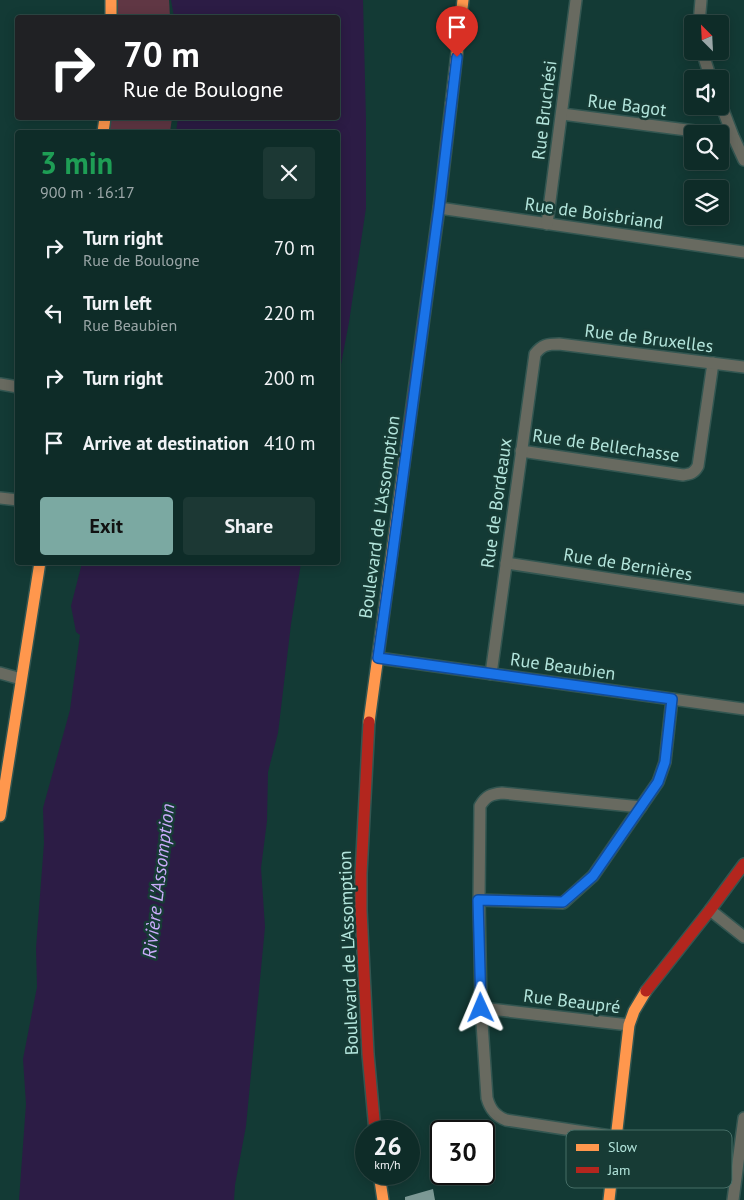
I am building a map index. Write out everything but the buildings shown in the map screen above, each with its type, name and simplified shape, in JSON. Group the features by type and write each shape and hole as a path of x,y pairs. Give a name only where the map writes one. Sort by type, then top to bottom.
{"street":[{"path":"111,0 111,15"},
{"name":"Boulevard de L'Assomption","path":"373,1120 361,910 361,874 369,724 439,208 463,0"},
{"name":"Rue Bruchési","path":"547,224 576,0"},
{"path":"700,15 701,0"},
{"name":"Rue Bagot","path":"562,114 684,130"},
{"path":"725,115 744,160"},
{"name":"Rue Bagot","path":"729,135 733,136"},
{"name":"Rue de Boisbriand","path":"439,208 744,252"},
{"name":"Rue de Bruxelles","path":"549,344 744,367"},
{"name":"Rue de Bordeaux","path":"491,674 535,354 540,348 549,344"},
{"name":"Rue de Bellechasse","path":"521,451 683,475 690,474 698,466 713,363"},
{"path":"0,384 15,386"},
{"path":"0,498 15,500"},
{"name":"Rue de Bernières","path":"506,563 744,599"},
{"path":"0,816 40,565"},
{"name":"Rue Beaubien","path":"378,658 744,709"},
{"path":"0,673 21,679"},
{"path":"478,900 563,902 593,876 658,782 665,762 672,699"},
{"path":"571,1130 500,1118 489,1107 486,1098 478,900 480,806 484,799 493,794 502,793 641,807"},
{"path":"618,1130 629,1025 634,1011 650,985 744,864"},
{"path":"710,910 744,937"},
{"name":"Rue Beaupré","path":"481,1008 629,1025"},
{"path":"733,1200 744,1118"},
{"path":"381,1185 383,1200"}],"shaded area":[{"path":"111,0 169,0 170,15 111,15"},
{"path":"104,120 172,120 170,130 102,130"}],"water":[{"path":"171,0 363,0 366,208 340,369 340,130 176,130 178,120 340,120 340,15 174,15"},
{"name":"Rivière L'Assomption","path":"81,565 301,565 291,624 278,733 268,772 267,821 261,868 265,927 246,1126 234,1200 19,1200 26,1104 23,1059 37,987 36,948 44,843 43,808 70,710 80,635 76,632 71,606"}],"traffic: slow":[{"path":"111,0 111,15"},
{"path":"451,105 463,0"},
{"path":"103,130 105,120"},
{"path":"369,722 407,442"},
{"path":"0,816 40,565"},
{"path":"617,1130 629,1025 634,1011 646,991"},
{"path":"381,1185 383,1200"},
{"path":"609,1200 610,1188"}],"traffic: jam":[{"path":"407,442 451,105"},
{"path":"369,722 361,874 361,910 368,1054 374,1120"},
{"path":"646,991 744,864"}],"route":[{"path":"457,57 439,208 378,658 672,699 665,762 658,782 593,876 563,902 478,900 481,1008"}]}
